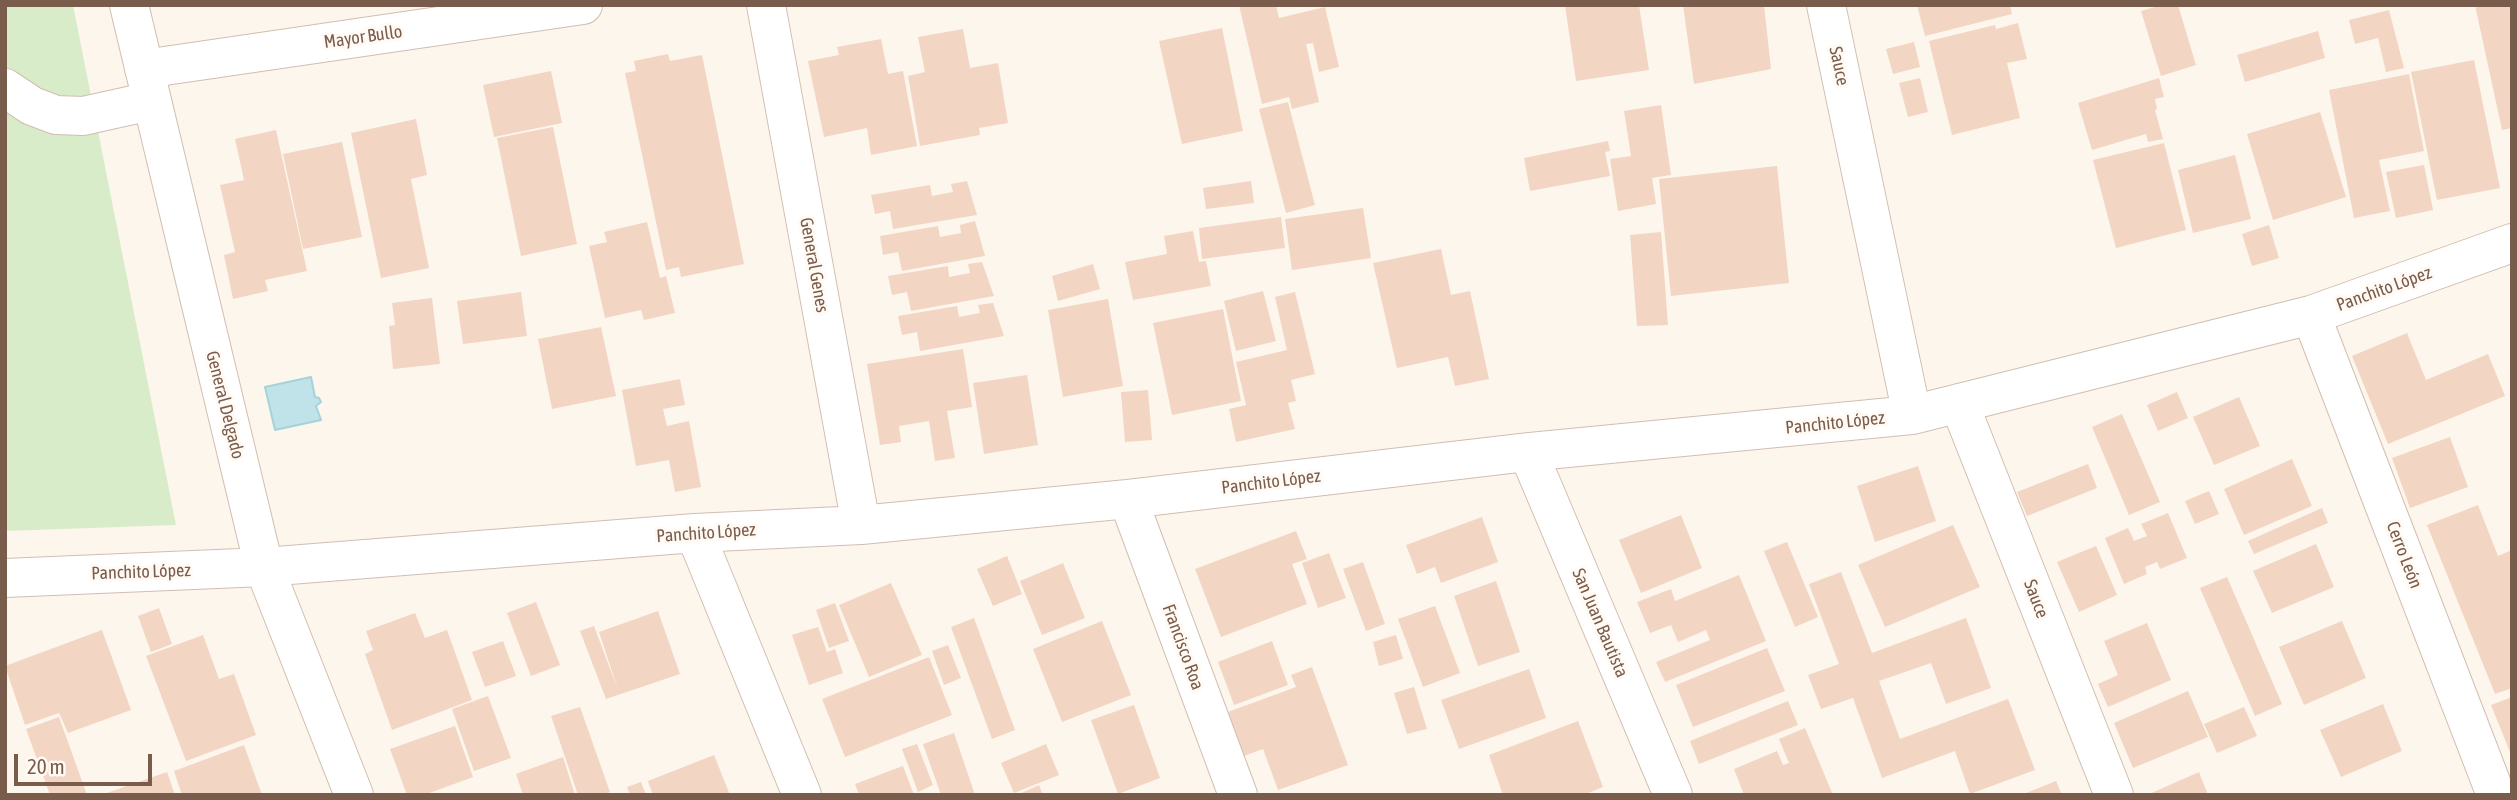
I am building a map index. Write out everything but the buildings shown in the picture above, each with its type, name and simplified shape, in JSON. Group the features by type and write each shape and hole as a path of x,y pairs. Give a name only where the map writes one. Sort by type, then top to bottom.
{"street":[{"name":"General Delgado","path":"129,5 264,567 354,795"},
{"name":"Mayor Bullo","path":"5,88 32,106 56,115 83,116 148,85 583,5"},
{"name":"General Genes","path":"766,5 861,525"},
{"name":"Sauce","path":"1826,5 1912,415"},
{"name":"Panchito López","path":"5,578 264,567 695,533 861,525 1128,499 1528,452 1912,415 2311,315 2512,243"},
{"name":"Cerro León","path":"2311,315 2496,795"},
{"name":"Sauce","path":"1959,403 2113,795"},
{"name":"San Juan Bautista","path":"1528,452 1673,795"},
{"name":"Francisco Roa","path":"1128,499 1238,795"},
{"path":"695,533 802,795"}],"green space":[{"path":"5,5 73,5 176,525 5,531"}],"water":[{"path":"311,377 315,397 321,402 316,406 321,420 275,430 265,387"}]}
